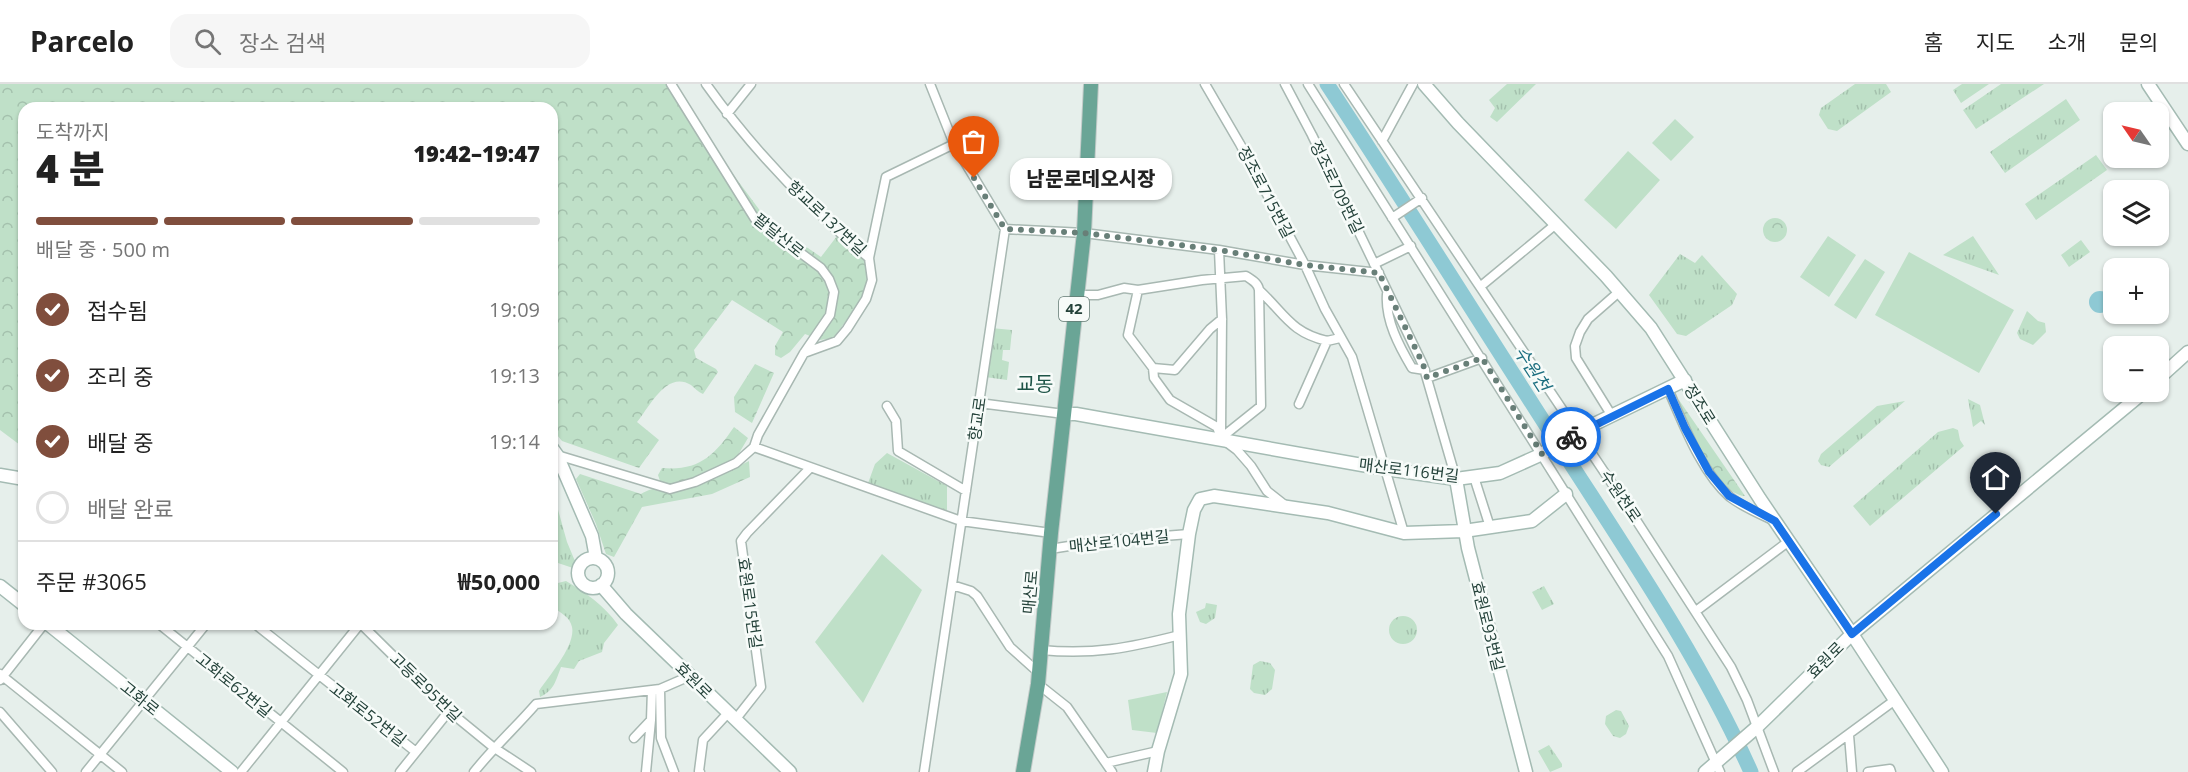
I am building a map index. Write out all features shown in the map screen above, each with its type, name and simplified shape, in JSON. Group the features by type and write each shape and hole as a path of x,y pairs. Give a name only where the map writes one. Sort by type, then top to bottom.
{"main road":[{"name":"매산로","path":"1023,772 1039,678 1051,534 1084,233 1091,84"}],"street":[{"name":"팔달산로","path":"558,452 670,489 695,482 736,463 754,447 758,435 804,353 830,315 834,292 822,268 755,219 671,84"},
{"name":"향교로137번길","path":"706,84 727,114 827,223 869,258 886,177 954,144"},
{"path":"727,114 751,84"},
{"path":"930,84 954,144 1005,229 1084,233 1219,250 1305,265 1379,273"},
{"name":"정조로715번길","path":"1205,84 1240,144 1352,357 1404,533"},
{"name":"정조로709번길","path":"1285,84 1312,135 1426,374 1456,479"},
{"path":"1308,84 1544,453 1566,494 1668,656 1719,764"},
{"name":"수원천로","path":"1344,84 1696,611 1731,667 1747,700 1753,730 1774,772"},
{"path":"1382,141 1413,84"},
{"name":"정조로","path":"1424,84 1620,291 1651,328 1775,521 1942,772"},
{"path":"2148,84 2188,144"},
{"path":"1392,218 1422,198"},
{"path":"1481,286 1556,224"},
{"name":"향교로","path":"924,772 1005,229"},
{"path":"1374,264 1411,246"},
{"path":"1219,250 1222,319 1221,438"},
{"path":"804,353 837,341 847,329 866,299 872,280 869,258"},
{"path":"1076,296 1098,295 1124,288 1138,290 1246,276 1258,286 1261,406 1221,438"},
{"path":"1138,290 1128,335 1153,368 1154,378 1170,400 1217,427 1221,438 1237,450 1251,466 1267,491 1287,507"},
{"path":"1259,291 1275,304 1295,328 1328,341 1340,338"},
{"name":"정조로709번길","path":"1387,291 1386,307 1402,351 1412,368 1426,374"},
{"path":"1612,416 1576,358 1575,346 1588,319 1620,291"},
{"path":"1153,368 1175,370 1210,329 1222,319"},
{"path":"1299,404 1328,341"},
{"path":"2169,369 2188,352"},
{"path":"1426,374 1482,358"},
{"name":"매산로116번길","path":"1064,414 1076,414 1221,438 1386,469 1456,479 1500,473 1685,381"},
{"name":"정조로","path":"1668,389 1685,428 1709,472 1729,496 1775,521"},
{"name":"효원로","path":"1705,772 1719,764 1852,634 2132,402"},
{"path":"979,403 1064,414"},
{"path":"887,406 896,421 898,451 966,491"},
{"path":"754,447 961,521 1051,534"},
{"path":"558,458 592,536 596,558 603,561 608,570 607,579 601,585"},
{"name":"효원로15번길","path":"732,716 761,687 741,541 810,468"},
{"path":"0,475 18,478"},
{"path":"1474,477 1490,527"},
{"name":"효원로93번길","path":"1456,479 1464,531 1526,772"},
{"path":"1154,772 1181,674 1179,614 1189,534 1194,510 1200,499 1214,496 1328,513 1404,533 1464,531 1532,521 1566,494"},
{"name":"매산로104번길","path":"1050,549 1101,541 1189,534"},
{"path":"1696,611 1789,541"},
{"name":"효원로","path":"596,558 584,561 578,574 579,579 586,586 595,588 601,585 626,614 790,772"},
{"path":"952,585 971,591 977,596 1010,647 1067,707 1112,772"},
{"path":"0,586 18,600"},
{"path":"41,630 1,677 122,772"},
{"name":"고화로","path":"54,630 232,772"},
{"name":"고화로62번길","path":"166,630 281,722"},
{"path":"86,772 201,630"},
{"path":"263,630 319,675"},
{"name":"고화로62번길","path":"241,772 356,630"},
{"name":"고등로95번길","path":"367,630 448,711 493,747 531,772"},
{"path":"1041,650 1073,653 1106,650 1140,645 1180,635"},
{"name":"고화로52번길","path":"319,675 416,752"},
{"path":"474,772 493,747 506,738 536,704 656,690 690,676"},
{"path":"646,772 656,690"},
{"path":"656,690 661,738 674,771"},
{"path":"1797,772 1895,700"},
{"name":"고화로52번길","path":"400,772 448,711"},
{"path":"0,712 52,772"},
{"path":"700,772 703,740 732,716"},
{"path":"634,738 651,720"},
{"path":"281,722 343,772"},
{"path":"1849,735 1852,772"},
{"path":"1106,763 1158,751"},
{"path":"1868,772 1890,769 1891,772"}],"green space":[{"path":"0,84 666,84 767,220 821,257 837,236 848,243 871,265 862,295 833,338 820,340 805,334 790,352 781,358 775,355 775,346 783,332 732,300 694,350 696,358 718,372 703,394 691,385 674,382 653,399 637,422 659,440 639,468 562,441 558,436 558,102 18,102 18,444 0,430"},
{"path":"1507,84 1536,84 1497,122 1490,117 1495,108 1489,100"},
{"path":"1855,84 1886,84 1891,92 1837,131 1828,129 1819,115 1821,108"},
{"path":"1962,84 1989,84 1961,103 1953,90"},
{"path":"2001,84 2044,84 1976,129 1963,110"},
{"path":"2066,99 2080,120 2005,173 1990,152"},
{"path":"1675,119 1694,137 1671,161 1652,143"},
{"path":"1628,151 1660,180 1616,229 1584,200"},
{"path":"2096,155 2103,168 2107,170 2036,220 2025,204"},
{"path":"1775,218 1783,222 1787,230 1783,238 1775,242 1767,238 1763,230 1767,222"},
{"path":"1828,236 1856,255 1829,297 1800,277"},
{"path":"1973,236 1999,275 1943,255"},
{"path":"2081,240 2090,252 2069,267 2061,255"},
{"path":"1909,252 2014,310 1979,373 1875,315"},
{"path":"1680,254 1695,263 1702,255 1737,294 1732,305 1686,336 1677,334 1649,295"},
{"path":"1865,259 1885,272 1856,319 1834,305"},
{"path":"2027,311 2038,321 2045,323 2046,332 2033,345 2020,339 2017,333"},
{"path":"991,328 1012,330 1010,350 1003,350 1002,360 1009,362 1007,380 985,377"},
{"path":"755,364 774,373 752,423 735,412 734,397"},
{"path":"1968,399 1980,405 1985,425 1981,421 1973,427"},
{"path":"1679,400 1745,496 1734,492 1724,484 1704,458 1677,404"},
{"path":"1905,401 1829,467 1821,465 1818,461 1821,454 1877,406"},
{"path":"734,427 748,438 738,455 724,466 691,481 670,487 661,484 658,475 662,468 686,467 704,460 720,446"},
{"path":"1953,428 1958,430 1964,446 1870,526 1853,506 1938,432"},
{"path":"887,453 947,486 947,511 867,486 875,464"},
{"path":"749,461 750,477 712,494 642,507 614,557 606,554 596,524 576,479 580,474 641,494 652,489 678,491 705,482"},
{"path":"558,510 567,542 577,566 573,568 558,563"},
{"path":"882,554 922,590 863,703 815,642"},
{"path":"566,581 601,605 618,625 604,643 602,652 579,661 574,669 561,667 556,681 545,695 540,697 539,691 561,660 570,642 572,627 564,615 558,611 558,583"},
{"path":"1544,586 1554,604 1542,610 1532,592"},
{"path":"1206,603 1217,605 1215,618 1206,624 1200,622 1196,612 1205,608"},
{"path":"1403,616 1413,620 1417,630 1413,640 1403,644 1393,640 1389,630 1393,620"},
{"path":"1260,661 1270,663 1275,670 1272,689 1265,695 1254,693 1250,689 1253,665"},
{"path":"1167,692 1157,733 1132,730 1128,700"},
{"path":"1616,710 1621,711 1629,726 1626,734 1620,738 1613,736 1605,724 1606,716"},
{"path":"1549,745 1562,764 1562,767 1550,772 1538,751"}],"water":[{"path":"2096,291 2103,291 2103,313 2096,313 2089,306 2089,298"}],"waterway":[{"name":"수원천","path":"1327,84 1662,606 1709,688 1751,772"}],"way so far":[{"path":"974,178 1005,229 1084,233 1219,250 1305,265 1379,273 1423,364 1427,378 1482,358 1542,454 1571,437"}],"place":[{"name":"남문로데오시장","path":"974,178"}],"district":[{"name":"교동","path":"1035,384"}],"route":[{"path":"1571,437 1668,389 1685,428 1709,472 1729,496 1775,521 1852,634 1996,514"}]}
